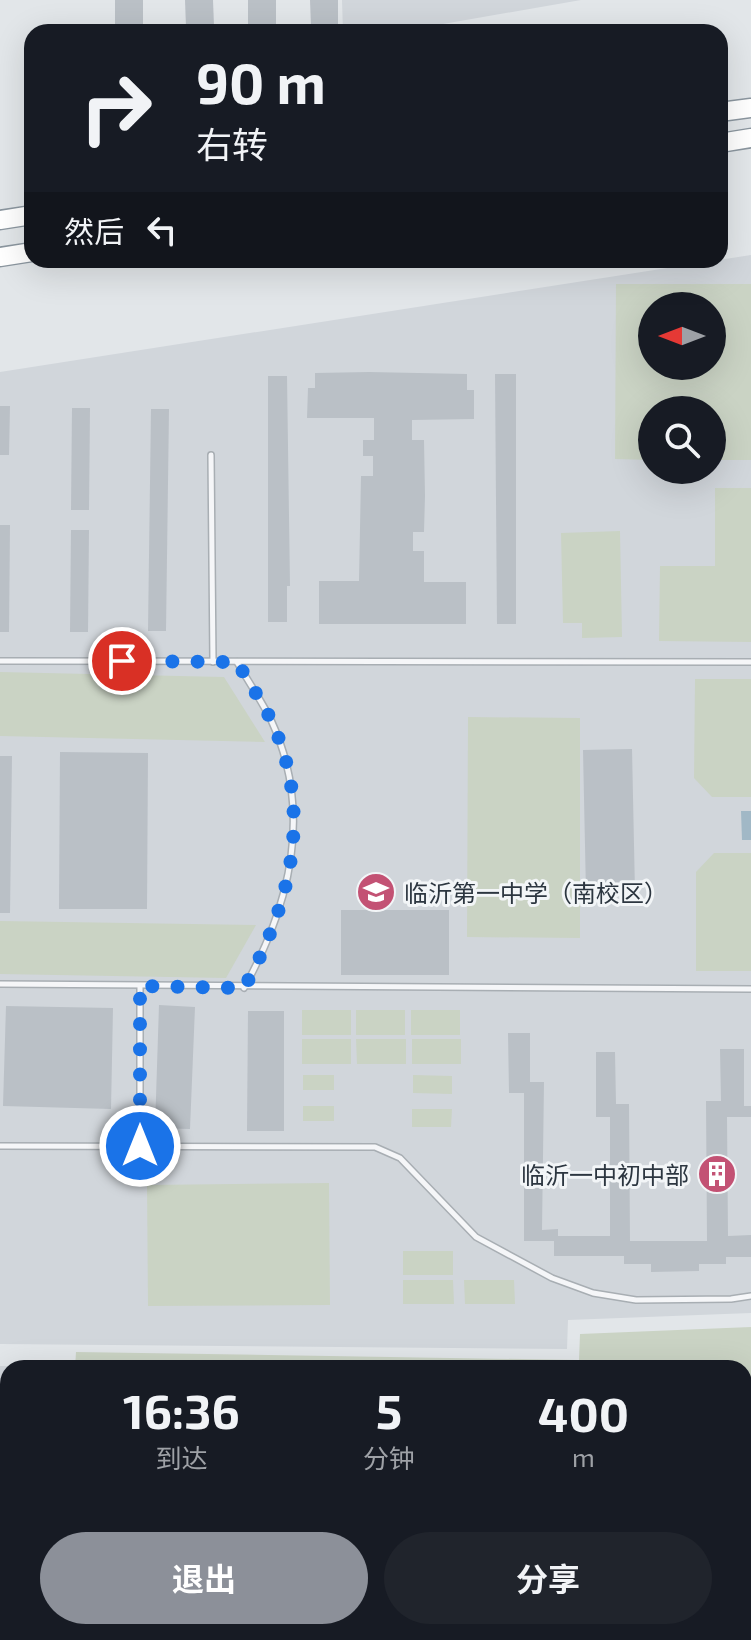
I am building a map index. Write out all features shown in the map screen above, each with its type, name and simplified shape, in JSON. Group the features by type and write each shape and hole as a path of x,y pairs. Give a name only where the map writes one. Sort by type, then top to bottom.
{"highway":[{"path":"728,111 751,108"},
{"path":"728,142 751,138"},
{"path":"0,220 24,216"},
{"path":"0,257 24,253"}],"lane":[{"path":"211,455 213,662"},
{"path":"0,661 751,662"},
{"path":"237,662 271,721 291,782 294,843 285,896 262,957 244,988"},
{"path":"0,984 751,989"},
{"path":"140,986 140,1146"},
{"path":"0,1146 375,1147 400,1158 476,1237 552,1278 593,1293 636,1300 751,1296"}],"shaded area":[{"path":"342,0 581,0 443,24 343,24"},
{"name":"临沂第一中学（南校区）","path":"751,255 751,1313 568,1320 567,1349 0,1344 0,372 668,268 728,268 728,259"}],"green space":[{"path":"616,284 751,284 751,460 726,460 726,396 638,396 638,460 615,459"},
{"path":"715,488 751,488 751,642 659,641 660,566 715,566"},
{"path":"620,531 622,637 582,638 582,623 563,623 561,533"},
{"path":"0,672 224,677 265,742 0,736"},
{"path":"695,679 751,679 751,797 712,797 694,778"},
{"path":"468,717 580,718 580,938 467,937"},
{"path":"714,853 751,853 751,971 696,971 696,872"},
{"path":"0,921 256,925 226,978 0,974"},
{"path":"302,1010 351,1010 351,1035 302,1035"},
{"path":"356,1010 405,1010 405,1035 356,1035"},
{"path":"411,1010 460,1010 460,1035 411,1035"},
{"path":"302,1039 351,1039 351,1064 302,1064"},
{"path":"356,1039 406,1039 406,1064 357,1064"},
{"path":"412,1039 461,1039 461,1064 412,1064"},
{"path":"303,1075 334,1075 334,1090 303,1090"},
{"path":"413,1075 452,1076 452,1094 413,1093"},
{"path":"303,1106 334,1106 334,1121 303,1121"},
{"path":"412,1109 452,1109 451,1127 412,1127"},
{"path":"329,1183 330,1305 148,1306 147,1185"},
{"path":"403,1251 453,1251 453,1275 403,1275"},
{"path":"403,1280 453,1280 454,1304 403,1304"},
{"path":"464,1280 514,1280 515,1304 465,1304"},
{"path":"751,1327 751,1360 579,1360 580,1334"},
{"path":"76,1352 579,1360 76,1360"}],"water":[{"path":"741,811 751,811 751,840 742,840"}],"building":[{"path":"115,0 143,0 143,24 115,24"},
{"path":"185,0 213,0 214,24 186,24"},
{"path":"248,0 276,0 276,24 248,24"},
{"path":"310,0 338,0 338,24 311,24"},
{"path":"315,373 467,374 467,390 474,390 474,419 412,420 412,440 424,440 425,496 424,532 413,532 413,551 424,551 424,582 466,582 466,624 319,624 319,581 359,581 361,476 373,476 373,456 363,456 363,440 374,440 374,418 307,418 308,388 315,388"},
{"path":"495,374 516,374 516,624 497,624"},
{"path":"268,376 287,376 290,586 287,586 287,622 268,622"},
{"path":"0,406 10,406 9,455 0,455"},
{"path":"72,408 90,408 89,510 71,510"},
{"path":"151,409 169,409 166,631 148,631"},
{"path":"0,525 10,525 9,632 0,632"},
{"path":"71,530 89,530 88,632 70,632"},
{"path":"632,749 635,892 586,893 583,750"},
{"path":"60,752 148,753 147,909 59,909"},
{"path":"0,756 12,756 10,913 0,913"},
{"path":"341,910 449,910 449,975 341,975"},
{"path":"159,1005 195,1007 190,1129 155,1128"},
{"path":"6,1006 113,1008 111,1109 3,1106"},
{"path":"248,1011 284,1011 284,1131 247,1131"},
{"name":"临沂一中初中部","path":"508,1033 530,1033 530,1082 544,1082 542,1230 558,1229 558,1236 610,1236 610,1117 596,1117 596,1052 615,1052 616,1104 629,1104 630,1241 707,1241 706,1101 721,1101 720,1049 744,1049 744,1106 751,1106 751,1117 727,1117 728,1236 751,1235 751,1257 726,1257 726,1264 699,1264 699,1271 651,1272 651,1264 624,1264 624,1256 554,1256 554,1241 524,1241 524,1093 509,1093"}],"place":[{"name":"临沂第一中学（南校区）","path":"376,892"},
{"name":"临沂一中初中部","path":"717,1174"}],"route":[{"path":"122,661 237,662 271,721 291,782 294,843 285,896 262,957 244,988 140,986 140,1146"}]}
